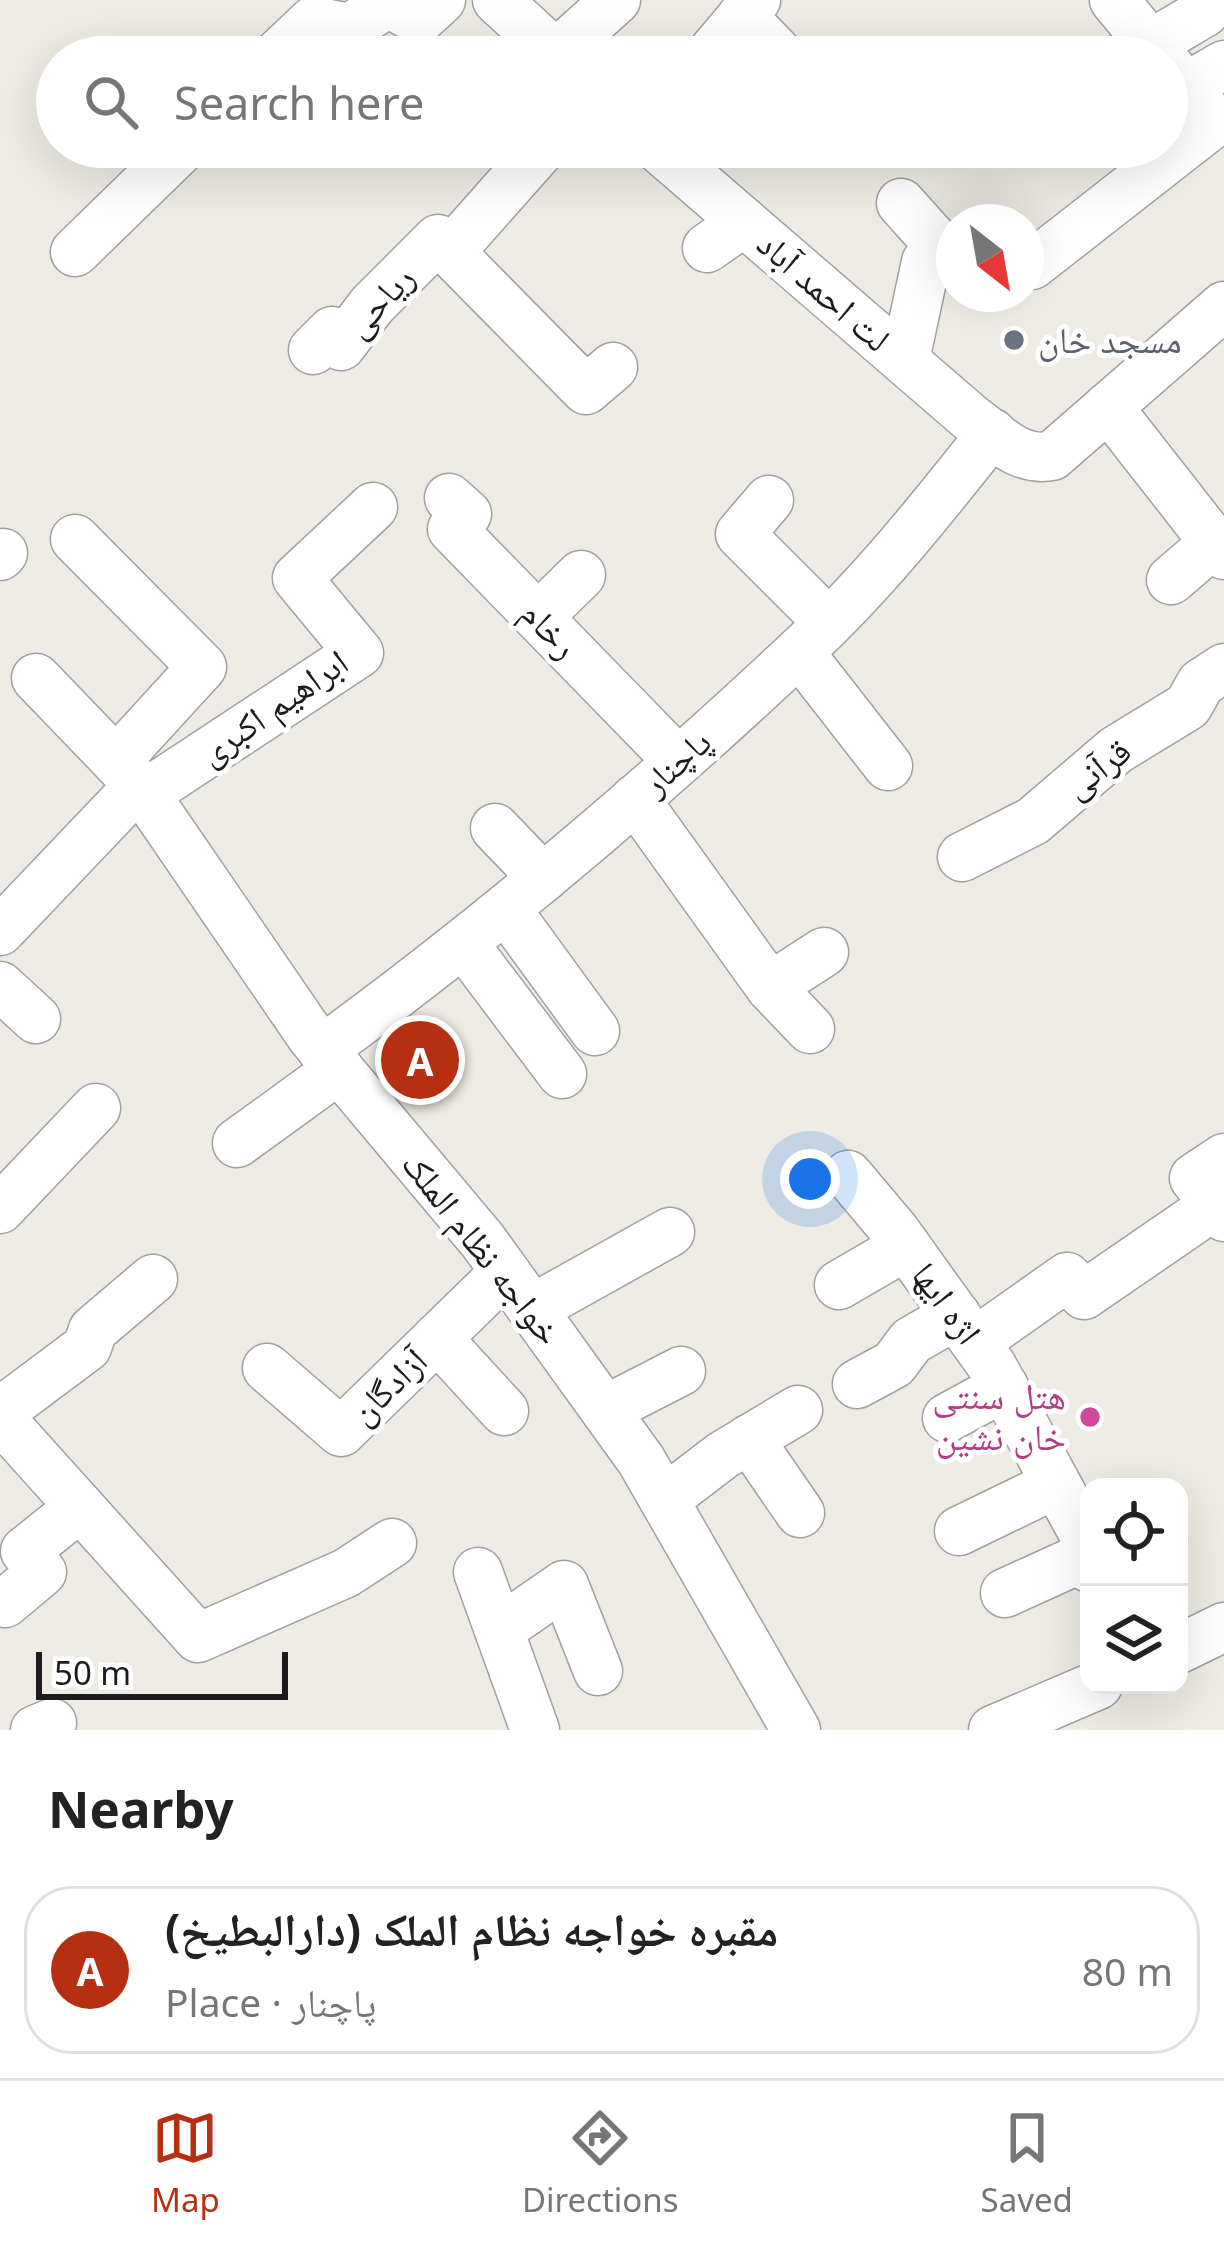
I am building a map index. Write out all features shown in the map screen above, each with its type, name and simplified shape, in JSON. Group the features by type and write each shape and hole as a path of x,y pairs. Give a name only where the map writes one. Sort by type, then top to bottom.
{"street":[{"path":"297,36 313,21 350,28 386,2 419,20 441,0"},
{"path":"496,0 535,36"},
{"path":"578,36 616,0"},
{"path":"1114,0 1151,36"},
{"path":"726,36 749,8 767,36"},
{"path":"1188,44 1205,12"},
{"path":"1188,79 1215,122 1188,143"},
{"path":"75,252 161,168"},
{"name":"ریاحی","path":"313,350 332,331 341,346 437,239 450,252 524,168"},
{"name":"لت احمد آباد","path":"673,168 726,235 905,360 992,433"},
{"path":"1044,255 1156,168"},
{"path":"902,202 936,241"},
{"path":"450,252 586,390 613,367"},
{"path":"905,360 926,262 936,262"},
{"path":"992,433 1018,453 1036,459 1052,456 1224,306"},
{"path":"1108,407 1219,549 1171,580"},
{"name":"پاچنار","path":"237,1143 635,799 813,637 929,511 992,433"},
{"name":"رخام","path":"449,498 467,514 452,529 678,761"},
{"path":"769,500 740,534 813,637 888,766"},
{"name":"ابراهیم اکبری","path":"133,780 359,653 297,578 374,507"},
{"path":"0,932 133,780 202,667 194,632 75,539"},
{"path":"538,617 581,575"},
{"name":"قرآنی","path":"962,857 1034,821 1115,750 1188,706 1201,683 1224,668"},
{"name":"خواجه نظام الملک","path":"37,678 133,780 276,1021 330,1060 519,1290 664,1500 796,1730"},
{"path":"635,799 770,987 810,1029"},
{"path":"495,828 543,878"},
{"path":"506,909 596,1031"},
{"path":"464,944 562,1074"},
{"path":"770,987 824,952"},
{"path":"0,986 36,1019"},
{"path":"0,1209 95,1108"},
{"path":"857,1384 894,1364 911,1341 965,1328 1067,1277 1084,1295 1220,1211 1193,1178 1224,1158"},
{"name":"اژه ایها","path":"848,1175 906,1246 1004,1387 1080,1527"},
{"name":"آزادگان","path":"267,1368 341,1432 437,1338 519,1290 670,1232"},
{"path":"1054,1240 1091,1289"},
{"path":"839,1285 906,1246"},
{"path":"152,1279 92,1330 87,1347 0,1415 198,1638 346,1573 392,1543"},
{"path":"437,1338 504,1411"},
{"path":"604,1410 681,1371"},
{"path":"947,1418 1004,1387"},
{"path":"664,1500 798,1410"},
{"path":"749,1439 800,1513"},
{"path":"959,1531 1056,1484"},
{"path":"5,1603 42,1572 25,1551 80,1508"},
{"path":"1005,1593 1080,1565"},
{"path":"478,1572 535,1730"},
{"path":"499,1630 564,1585 598,1671"},
{"path":"1188,1645 1224,1628"},
{"path":"993,1730 1080,1693"}],"place":[{"name":"مسجد خان","path":"1014,340"},
{"name":"مقبره خواجه نظام الملک (دارالبطیخ)","path":"420,1060"},
{"name":"هتل سنتی خان نشین","path":"1090,1417"}]}
